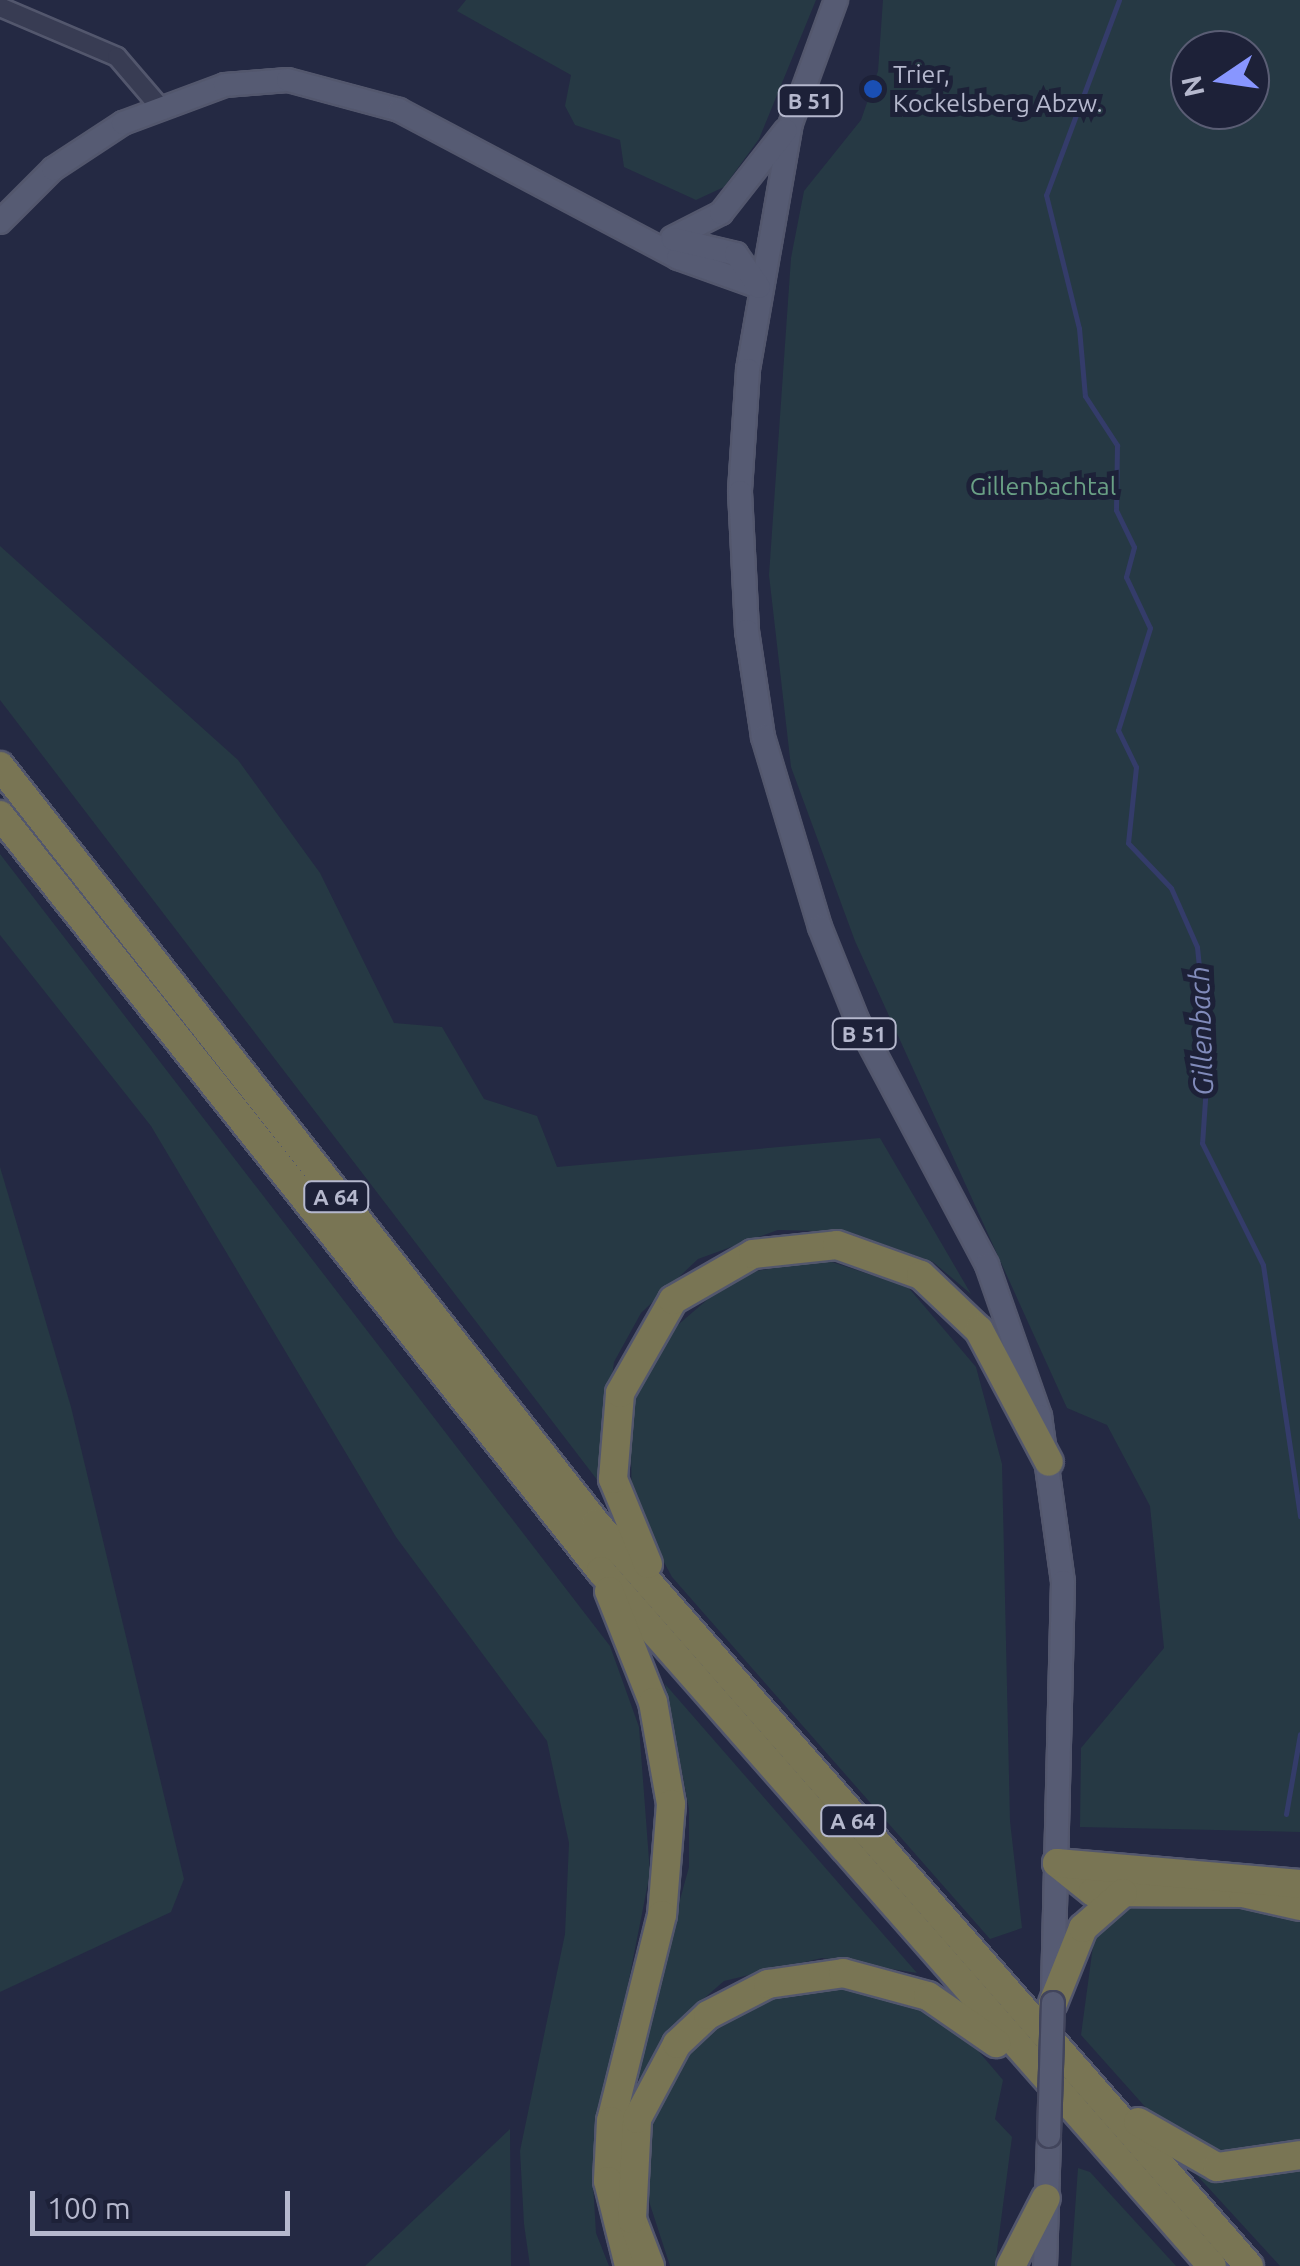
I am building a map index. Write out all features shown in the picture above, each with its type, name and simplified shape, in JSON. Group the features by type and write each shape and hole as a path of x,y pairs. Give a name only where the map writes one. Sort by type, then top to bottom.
{"highway":[{"name":"A 64","path":"0,766 492,1397 1026,2019 1249,2266"},
{"name":"A 64","path":"0,815 601,1570 1029,2066 1212,2266"},
{"path":"682,1621 622,1511 614,1423 631,1365 673,1300 754,1254 837,1244 921,1276 979,1330 1049,1462"},
{"path":"601,1570 653,1702 671,1804 662,1914 611,2122 608,2181 629,2266"},
{"path":"1057,1862 1300,1884"},
{"path":"1057,1862 1078,1888 1123,1893 1243,1892 1300,1906"},
{"path":"1052,2002 1083,1928 1123,1893"},
{"path":"650,2266 632,2219 637,2120 677,2044 739,1995 804,1976 883,1980 928,1996 1029,2066"},
{"path":"1026,2019 1182,2154 1243,2169 1300,2155"},
{"path":"1011,2266 1046,2198"}],"main road":[{"name":"B 51","path":"836,0 791,122 759,287 740,451 752,678 783,812 858,1022 1004,1303 1049,1462 1064,1602 1044,2266"},
{"name":"B 51","path":"740,451 836,0"},
{"path":"0,222 52,169 160,106 260,79 327,85 399,110 625,229 759,287"},
{"path":"672,238 721,213 791,122"},
{"path":"625,229 736,254 759,287"}],"street":[{"path":"0,7 117,57 160,106"}],"green space":[{"path":"466,0 816,0 759,139 724,187 696,200 624,167 620,140 575,125 565,106 571,75 457,11"},
{"name":"Gillenbachtal","path":"883,0 1300,0 1300,1832 1080,1827 1081,1748 1164,1648 1150,1506 1107,1425 1067,1408 855,941 791,767 769,575 791,258 804,191 861,120 878,71"},
{"path":"0,546 238,760 320,873 394,1023 442,1027 484,1099 537,1116 557,1167 880,1138 971,1294 933,1262 849,1232 778,1230 698,1259 641,1313 614,1362 598,1481 0,700"},
{"path":"0,854 610,1646 639,1727 650,1873 592,2167 596,2233 609,2266 530,2266 524,2224 520,2151 565,1934 569,1843 547,1741 396,1537 151,1126 0,935"},
{"path":"0,1167 71,1407 184,1879 171,1912 0,1992"},
{"path":"826,1260 908,1287 976,1367 1002,1464 1010,1821 1022,1928 990,1939 672,1577 632,1503 630,1409 665,1336 737,1274"},
{"path":"665,1684 917,1973 822,1958 724,1981 685,2015 640,2079 631,2078 689,1867 689,1809"},
{"path":"1224,1901 1300,1914 1300,2146 1228,2159 1164,2128 1081,2035 1095,1931 1134,1902"},
{"path":"812,1983 904,1995 963,2033 1003,2080 995,2119 1012,2137 995,2266 670,2266 645,2189 651,2122 679,2061 726,2014"},
{"path":"510,2129 511,2266 365,2266"},
{"path":"1300,2163 1300,2266 1280,2266 1193,2171 1262,2175"},
{"path":"1078,2168 1090,2172 1176,2266 1071,2266"}],"waterway":[{"name":"Gillenbach","path":"1119,0 1046,195 1079,328 1085,396 1117,445 1116,510 1134,547 1126,577 1150,628 1118,730 1136,767 1128,843 1171,888 1197,947 1208,1056 1202,1143 1263,1265 1300,1516"},
{"name":"Gillenbach","path":"1286,1814 1300,1734"}],"place":[{"name":"Trier, Kockelsberg Abzw.","path":"873,89"}]}
